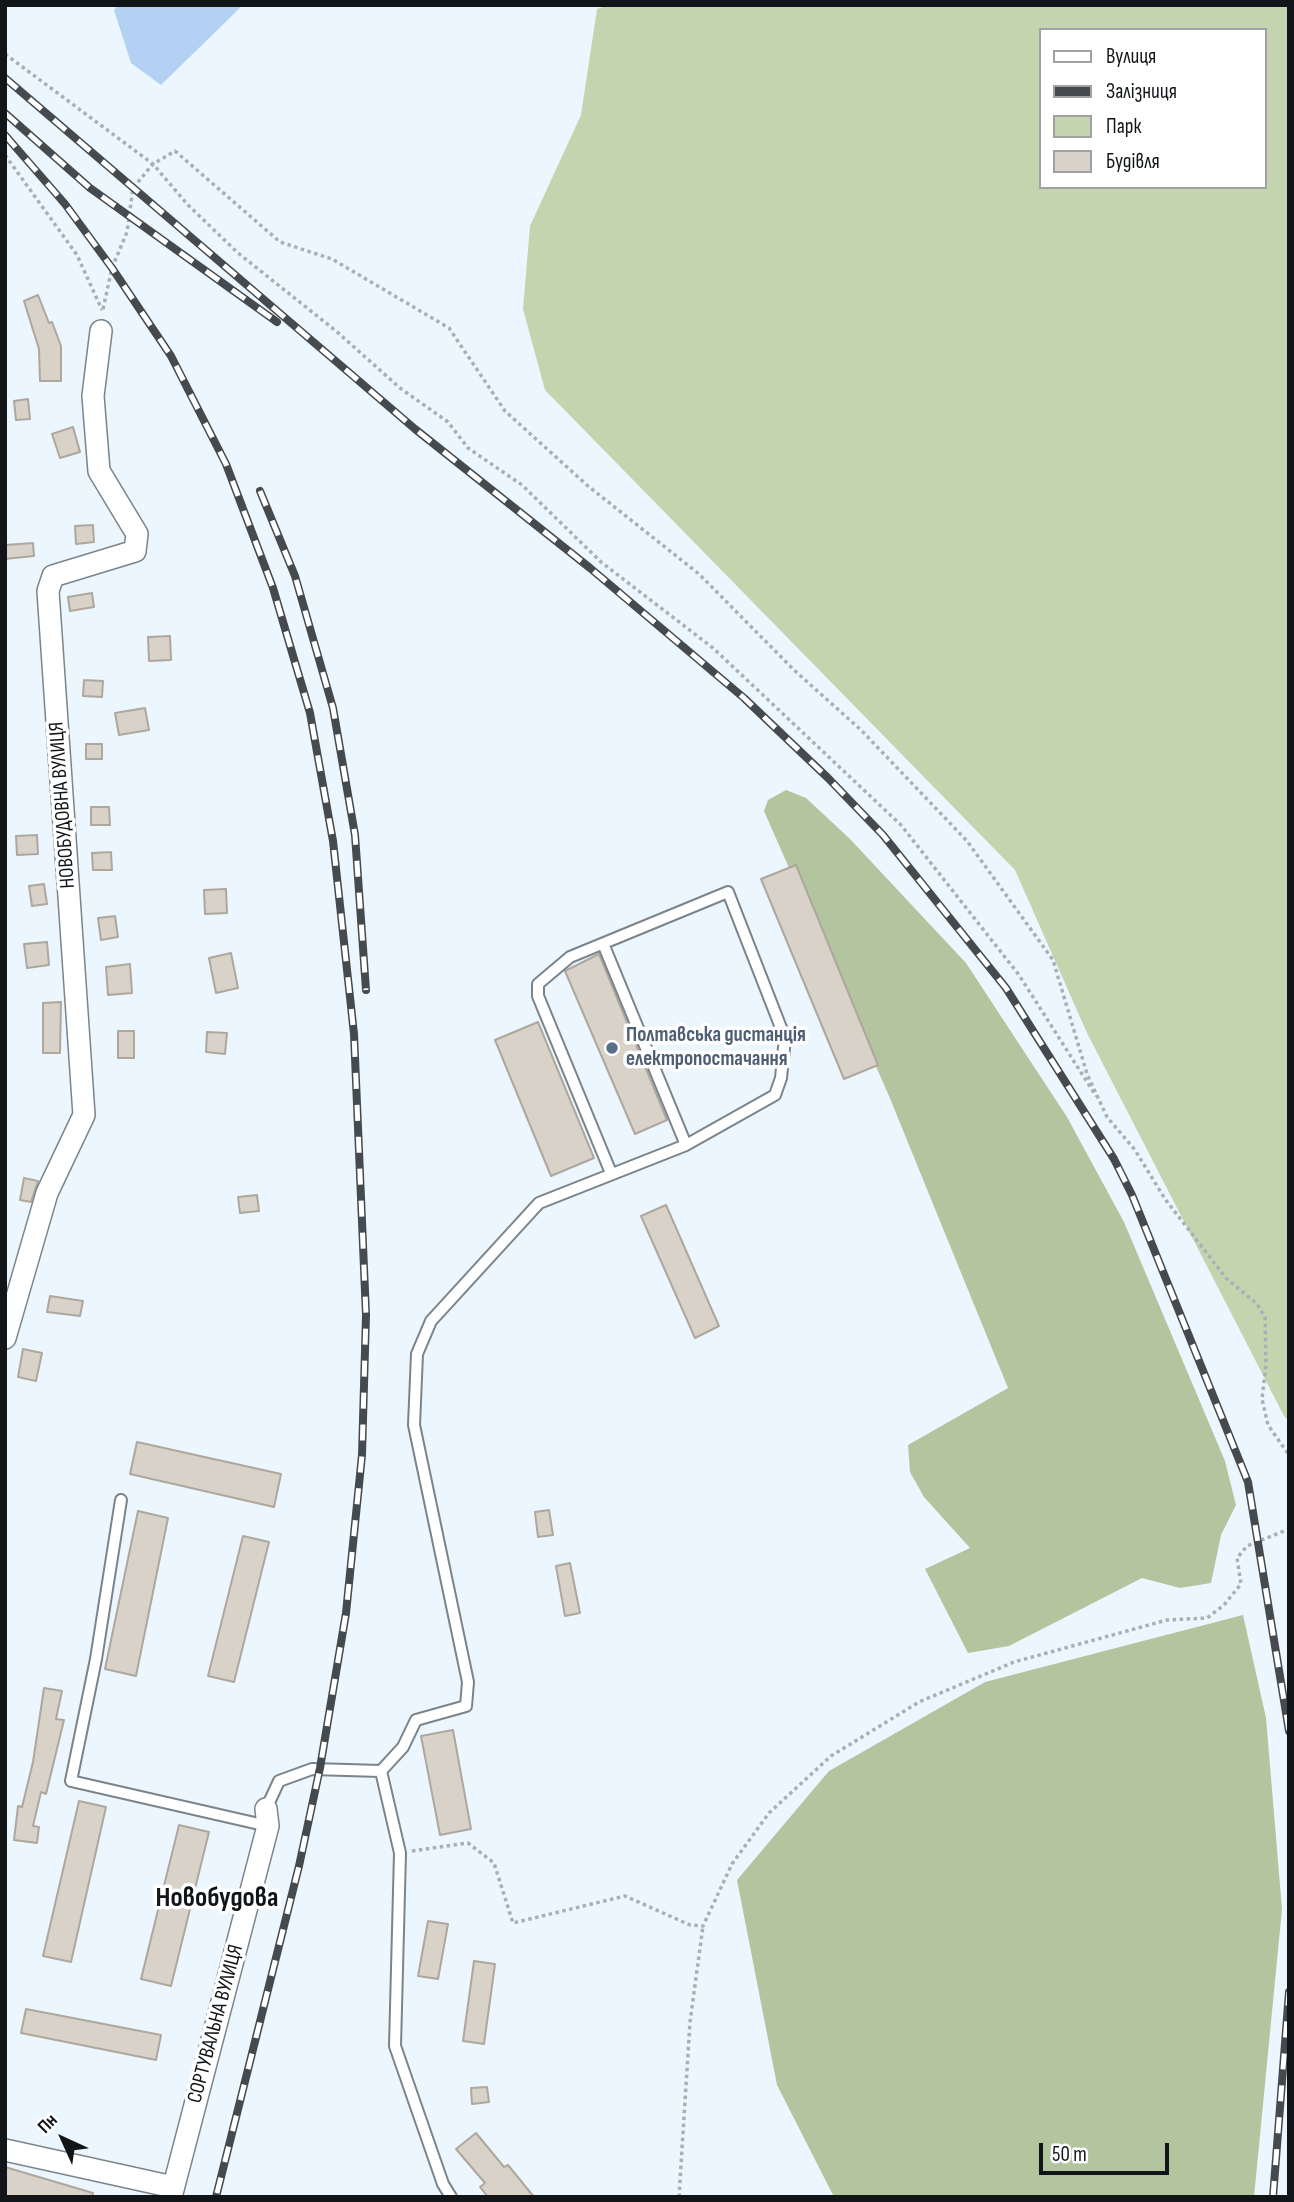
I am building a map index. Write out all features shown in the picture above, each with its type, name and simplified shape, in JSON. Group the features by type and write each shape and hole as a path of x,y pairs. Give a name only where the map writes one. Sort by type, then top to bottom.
{"street":[{"name":"НОВОБУДОВНА ВУЛИЦЯ","path":"5,1338 47,1193 85,1115 48,591 53,576 135,551 137,534 99,471 93,396 101,331"},
{"name":"СОРТУВАЛЬНА ВУЛИЦЯ","path":"172,2192 267,1818"},
{"path":"5,2150 172,2192"}],"lane":[{"path":"121,1500 96,1659 71,1781 267,1818 279,1781 312,1769 382,1770 403,1747 415,1720 466,1706 468,1682 414,1425 417,1354 431,1321 539,1203 686,1145 775,1095 781,1078 785,1038 728,891 667,915 604,946 570,957 547,973 538,984 538,996 611,1173"},
{"path":"604,946 686,1145"},
{"path":"382,1770 400,1853 395,2046 443,2184 451,2197"}],"path":[{"path":"5,54 153,164 187,204 238,253 336,331 401,388 448,422 468,449 522,485 601,562 713,648 901,825 1018,975 1106,1113 1180,1219 1226,1278 1257,1304 1265,1317 1266,1365 1262,1399 1268,1425 1289,1455"},
{"path":"101,331 112,268 127,232 133,188 153,164 175,151 280,242 332,259 449,328 505,411 588,486 699,574 794,670 861,730 967,841 1053,960 1087,1074 1106,1113"},
{"path":"5,155 77,255 103,309"},
{"path":"679,2197 690,2022 702,1926 732,1864 769,1813 831,1756 919,1702 1013,1662 1167,1620 1207,1618 1224,1605 1241,1584 1237,1558 1247,1546 1289,1530"},
{"path":"400,1853 468,1843 494,1863 513,1923 625,1896 690,1925 702,1926"}],"green space":[{"path":"609,5 1289,5 1289,1421 1284,1416 1087,1033 1015,870 545,390 523,309 530,226 581,115 597,9"},
{"path":"786,790 806,798 850,839 966,963 1067,1117 1124,1222 1225,1461 1236,1505 1221,1535 1211,1583 1180,1588 1142,1578 1009,1646 968,1653 925,1569 970,1548 924,1497 910,1472 908,1445 1008,1388 889,1096 764,811 768,800"},
{"path":"1243,1615 1266,1718 1282,1909 1254,2197 834,2197 777,2085 737,1880 829,1771 985,1682"}],"water":[{"path":"118,5 243,5 161,85 131,63 114,10"}],"building":[{"path":"38,295 61,346 61,381 40,381 39,349 24,301"},
{"path":"28,399 30,419 16,420 14,401"},
{"path":"73,427 80,452 60,458 52,434"},
{"path":"93,525 94,542 76,544 75,526"},
{"path":"33,543 34,556 5,559 5,545"},
{"path":"92,593 94,607 70,611 68,597"},
{"path":"170,636 171,660 149,661 148,637"},
{"path":"84,680 103,681 102,697 83,696"},
{"path":"145,708 149,730 119,735 115,713"},
{"path":"86,744 102,744 102,759 86,759"},
{"path":"91,807 109,807 110,825 91,825"},
{"path":"37,835 38,854 17,855 16,836"},
{"path":"111,852 112,870 93,870 92,853"},
{"path":"796,865 878,1065 844,1079 761,879"},
{"path":"44,884 47,904 32,906 29,886"},
{"path":"226,889 227,913 205,914 204,890"},
{"path":"115,916 118,937 101,940 98,918"},
{"path":"47,942 49,965 27,968 24,944"},
{"path":"231,953 238,988 216,993 209,958"},
{"path":"599,954 667,1120 635,1134 565,971"},
{"path":"130,964 132,993 108,995 106,967"},
{"path":"61,1002 60,1053 43,1053 43,1003"},
{"path":"538,1022 594,1158 551,1176 495,1040"},
{"path":"118,1031 134,1031 134,1058 118,1058"},
{"path":"207,1032 227,1033 225,1054 206,1052"},
{"path":"24,1178 38,1181 31,1202 20,1200"},
{"path":"257,1195 259,1211 240,1213 238,1197"},
{"path":"666,1205 719,1326 695,1338 641,1216"},
{"path":"50,1296 83,1301 80,1316 47,1312"},
{"path":"23,1349 42,1353 36,1381 18,1377"},
{"path":"137,1442 281,1474 274,1507 130,1474"},
{"path":"549,1510 553,1535 538,1537 535,1512"},
{"path":"138,1511 168,1518 136,1676 105,1669"},
{"path":"243,1536 269,1542 234,1682 208,1676"},
{"path":"570,1563 580,1613 565,1616 556,1566"},
{"path":"44,1688 62,1691 56,1719 64,1720 46,1794 41,1792 33,1826 39,1827 37,1843 14,1840 18,1806 22,1807 33,1762"},
{"path":"453,1730 471,1829 440,1835 421,1736"},
{"path":"79,1801 106,1807 71,1962 43,1956"},
{"path":"179,1825 209,1832 171,1986 141,1979"},
{"path":"428,1921 448,1924 438,1979 418,1976"},
{"path":"474,1961 495,1964 484,2044 463,2041"},
{"path":"26,2009 161,2035 156,2060 21,2033"},
{"path":"487,2087 489,2102 472,2104 471,2088"},
{"path":"476,2133 504,2167 508,2165 534,2197 488,2197 480,2187 485,2183 456,2149"},
{"path":"5,2167 93,2193 92,2197 5,2197"}],"railway":[{"path":"5,78 415,429 590,568 744,698 883,835 1006,988 1114,1159 1132,1195 1248,1482 1289,1731"},
{"path":"5,113 90,188 277,322"},
{"path":"5,135 65,204 112,268 171,356 226,464 273,588 310,713 333,841 354,1034 366,1315 362,1455 346,1613 320,1768 299,1866 216,2197"},
{"path":"260,491 295,576 333,708 355,835 366,990"},
{"path":"1273,2197 1289,1992"}],"place":[{"name":"Полтавська дистанція електропостачання","path":"612,1048"}],"district":[{"name":"Новобудова","path":"217,1899"}]}
